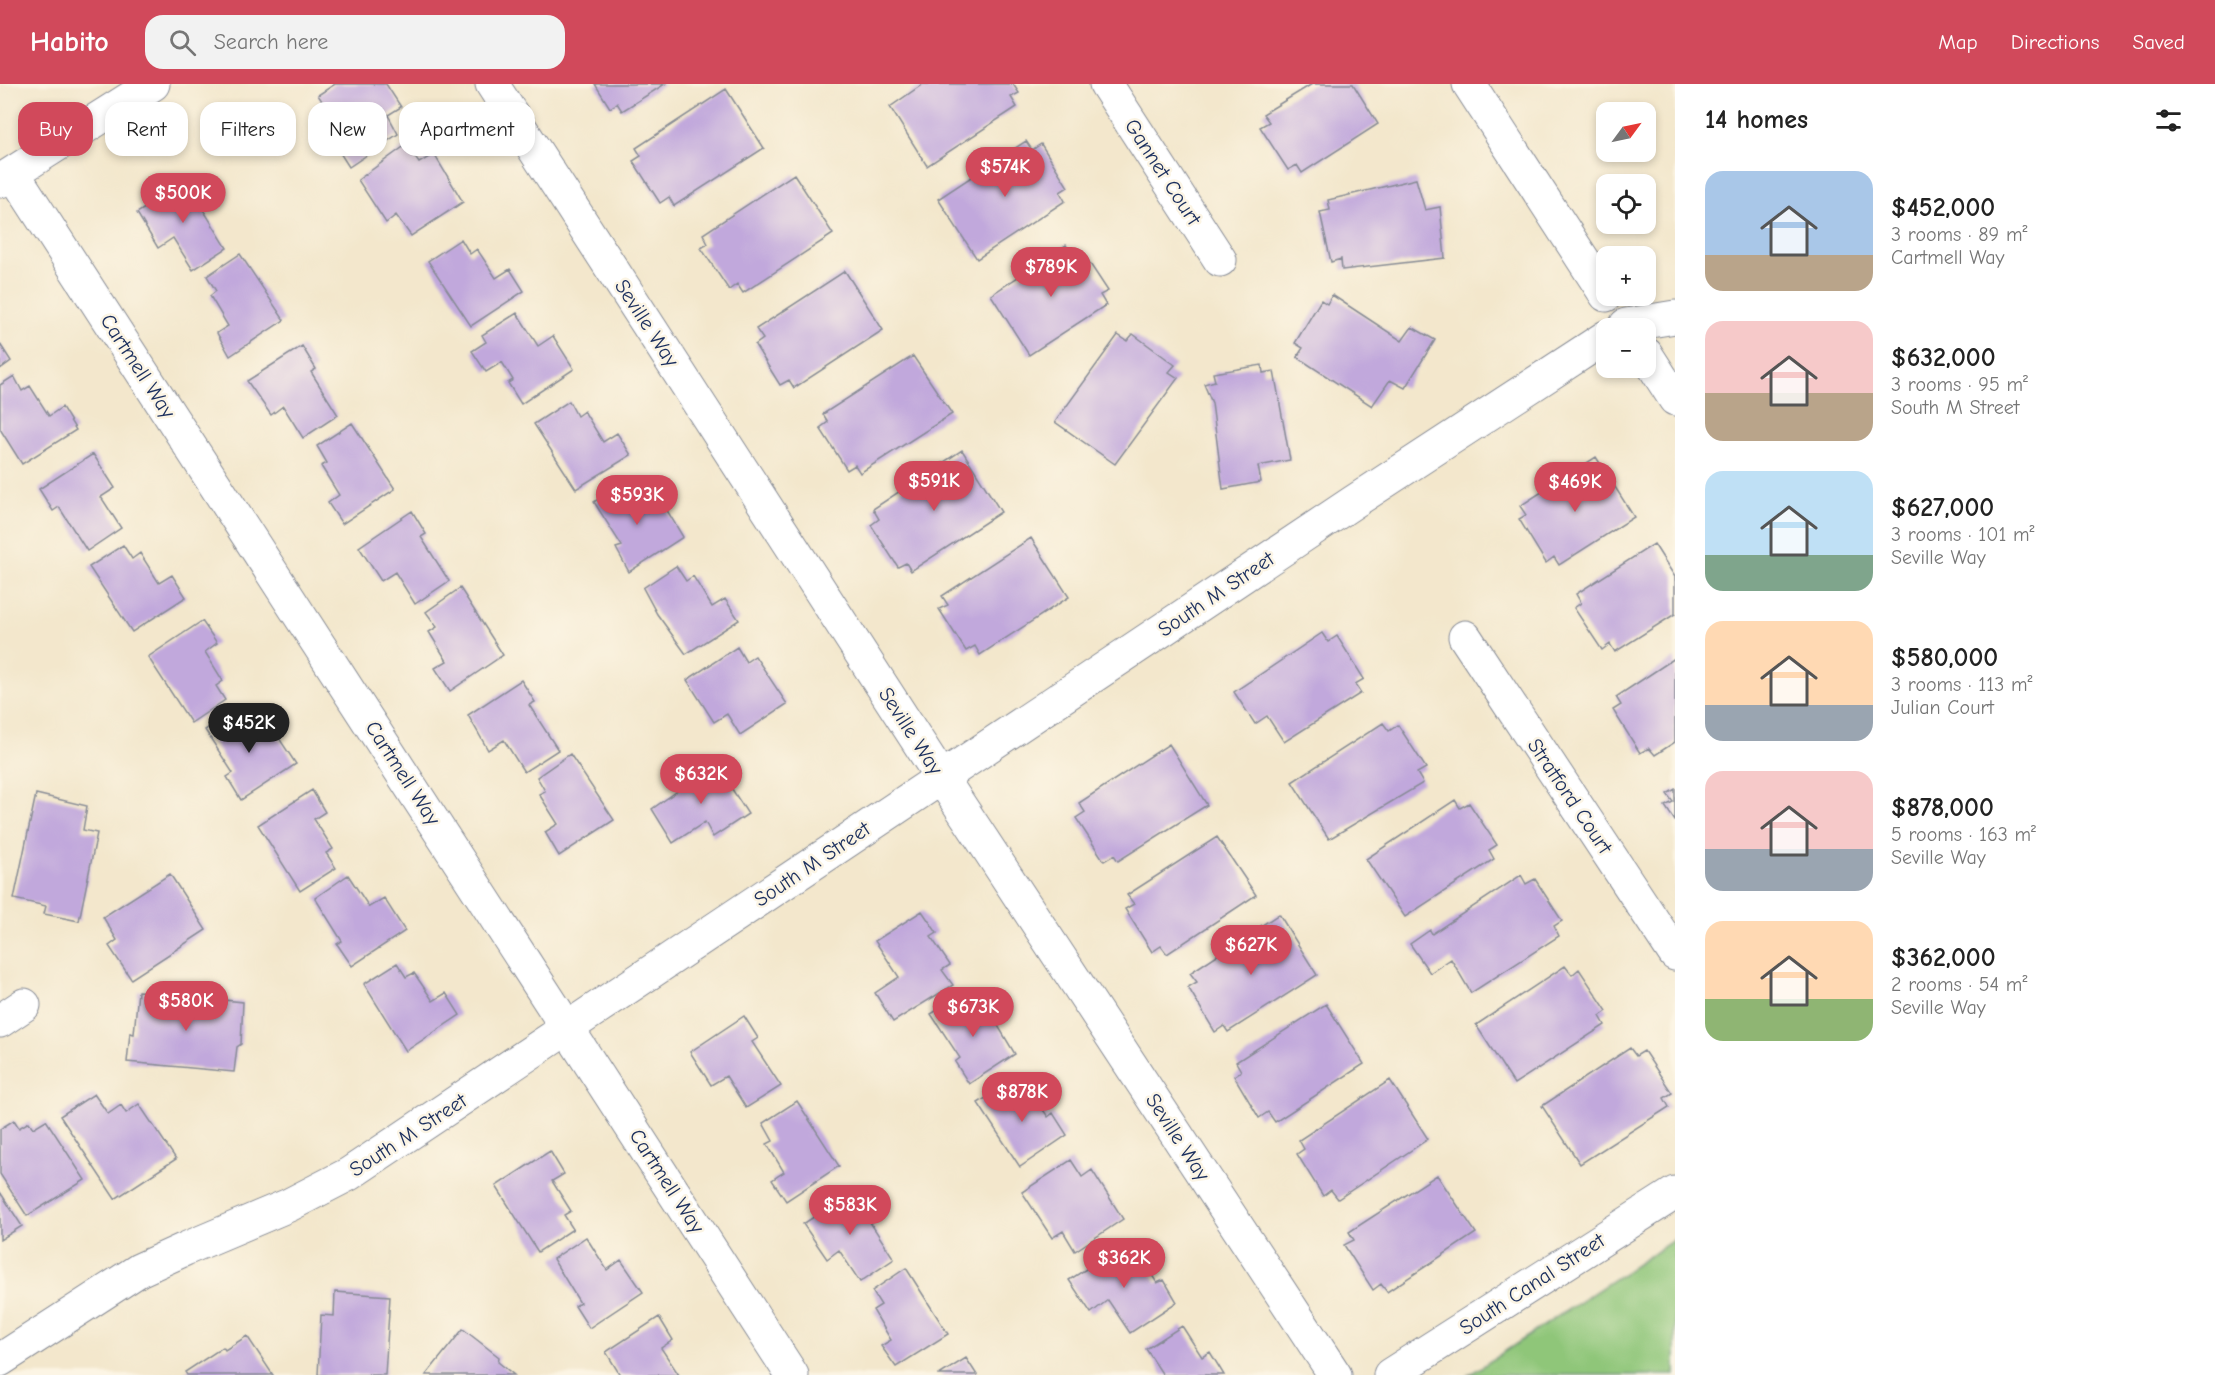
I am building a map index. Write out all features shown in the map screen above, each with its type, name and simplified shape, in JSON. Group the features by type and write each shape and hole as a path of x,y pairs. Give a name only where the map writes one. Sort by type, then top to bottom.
{"street":[{"path":"6,177 153,84"},
{"name":"Seville Way","path":"492,84 941,777 1335,1375"},
{"name":"Gannet Court","path":"1106,84 1220,260"},
{"path":"1469,84 1596,278"},
{"name":"Cartmell Way","path":"6,177 568,1028 792,1375"},
{"path":"1656,321 1675,317"},
{"name":"South M Street","path":"0,1360 139,1270 289,1205 349,1174 1352,502 1596,345"},
{"path":"1656,370 1675,399"},
{"name":"Stratford Court","path":"1465,637 1675,954"},
{"name":"South Canal Street","path":"1390,1375 1675,1193"}],"green space":[{"path":"1675,1239 1675,1375 1469,1375"}],"building":[{"path":"335,84 386,84 399,104 399,108 388,115 398,134 387,141 387,102 323,102 318,95"},
{"path":"595,84 665,84 622,111 617,103 610,108"},
{"path":"923,84 1013,84 1019,93 1011,97 1017,107 927,166 890,107"},
{"path":"1312,84 1353,84 1378,124 1302,173 1297,165 1288,170 1260,127 1269,122 1263,114"},
{"path":"726,89 764,148 674,206 669,197 660,203 633,161 641,156 636,148"},
{"path":"1026,141 1032,150 1041,144 1068,187 1060,192 1065,201 977,259 938,199"},
{"path":"399,150 399,156 414,156 419,163 431,156 435,156 463,202 411,236 396,215 386,223 358,180"},
{"path":"342,156 365,156 349,167"},
{"path":"794,174 833,234 743,293 737,284 729,290 701,248 708,244 703,234"},
{"path":"191,178 205,200 199,203 227,248 193,270 173,238 158,248 137,213"},
{"path":"1416,179 1425,210 1440,207 1445,258 1342,270 1341,259 1331,262 1320,212 1330,210 1328,200"},
{"path":"461,239 470,254 477,249 496,278 510,269 524,291 471,326 428,261"},
{"path":"1066,245 1072,255 1081,250 1108,291 1100,295 1106,305 1029,355 991,295"},
{"path":"240,254 284,320 230,356 217,333 228,326 210,296 216,291 207,276"},
{"path":"845,271 883,330 794,388 789,380 780,385 755,345 763,339 756,329"},
{"path":"1332,295 1402,341 1412,327 1435,340 1405,388 1390,380 1372,406 1297,357 1303,348 1295,343 1321,300 1327,304"},
{"path":"517,313 538,346 553,336 574,369 521,404 508,383 513,380 502,362 486,372 472,351 486,342 482,335"},
{"path":"1133,334 1175,365 1169,372 1178,378 1115,464 1055,422 1118,335 1127,341"},
{"path":"0,344 11,361 0,369"},
{"path":"302,346 316,369 311,372 338,415 303,438 283,406 271,415 247,381"},
{"path":"913,356 952,414 860,473 855,465 847,470 820,428 828,422 823,414"},
{"path":"1262,365 1263,373 1274,371 1290,460 1258,466 1261,482 1223,489 1212,403 1204,384 1215,381 1213,373"},
{"path":"14,376 22,391 30,386 49,416 62,407 76,430 22,464 0,429 0,385"},
{"path":"569,401 577,416 584,411 603,442 617,433 631,455 576,489 534,424"},
{"path":"352,423 395,489 342,524 328,503 339,495 321,466 327,463 317,446"},
{"path":"962,450 1001,512 911,571 906,563 898,567 871,525 879,519 873,509"},
{"path":"93,454 115,488 101,497 121,528 87,551 59,507 53,511 39,489"},
{"path":"1596,457 1634,517 1559,565 1554,557 1546,563 1519,519 1526,515 1520,506"},
{"path":"627,480 647,512 662,502 683,537 629,572 616,548 622,546 594,502"},
{"path":"412,511 426,534 421,537 449,581 415,604 395,572 381,581 359,547"},
{"path":"1031,538 1069,597 980,655 975,646 966,651 939,609 948,605 942,596"},
{"path":"1654,544 1675,577 1675,614 1615,652 1610,644 1602,650 1574,608 1581,603 1576,594"},
{"path":"123,545 132,559 140,553 159,583 172,575 186,597 132,632 89,567"},
{"path":"676,566 686,581 693,576 712,607 725,599 739,620 686,654 657,614 643,588"},
{"path":"460,588 503,655 450,691 435,668 447,661 429,632 437,627 426,612"},
{"path":"202,621 217,643 205,652 223,681 216,686 225,700 191,723 148,657"},
{"path":"1322,633 1328,642 1337,636 1364,679 1355,684 1361,693 1284,742 1267,716 1255,724 1234,692"},
{"path":"737,647 746,662 755,656 787,704 740,735 727,714 714,722 687,680"},
{"path":"1675,658 1675,742 1655,755 1649,748 1640,753 1613,710 1621,705 1616,697"},
{"path":"521,680 535,702 529,705 558,750 524,772 504,740 488,750 468,715"},
{"path":"239,708 258,740 273,729 296,764 241,800 227,777 233,773 205,730"},
{"path":"1383,723 1389,731 1398,725 1426,768 1417,773 1423,783 1329,839 1292,782"},
{"path":"1169,744 1207,805 1118,861 1114,855 1104,861 1076,818 1085,812 1079,803"},
{"path":"570,754 614,820 559,856 545,832 558,824 539,794 545,791 537,777"},
{"path":"714,761 748,814 713,837 705,822 673,843 652,809 693,780 690,775"},
{"path":"1675,789 1675,821 1665,806 1673,802 1667,794"},
{"path":"312,790 325,812 314,819 333,849 326,853 336,868 300,891 258,825"},
{"path":"36,794 87,806 83,830 97,833 79,921 44,914 46,906 14,899"},
{"path":"1455,800 1460,808 1469,803 1497,845 1489,850 1494,859 1405,917 1366,859"},
{"path":"1217,837 1256,895 1167,954 1161,946 1152,952 1125,909 1134,904 1127,895"},
{"path":"170,874 206,930 131,979 109,946 117,940 103,917"},
{"path":"348,875 369,907 384,898 405,931 352,966 337,944 342,941 315,898"},
{"path":"1521,875 1526,884 1535,879 1562,921 1554,926 1559,936 1471,993 1451,959 1430,973 1410,944 1430,930 1432,934"},
{"path":"922,911 937,933 931,937 950,965 942,970 953,985 893,1022 875,993 899,977 875,941"},
{"path":"1279,914 1317,975 1228,1032 1224,1026 1215,1032 1188,987 1197,982 1190,973"},
{"path":"397,963 406,977 414,973 433,1001 446,993 460,1015 406,1051 364,984"},
{"path":"1565,966 1572,975 1579,969 1607,1011 1600,1016 1605,1025 1514,1084 1476,1025"},
{"path":"138,991 243,1002 241,1044 237,1047 234,1072 127,1062 130,1033 134,1034"},
{"path":"965,993 986,1023 994,1019 1015,1054 969,1084 955,1062 960,1058 931,1014"},
{"path":"1326,1004 1364,1064 1275,1122 1268,1112 1259,1118 1234,1076 1241,1071 1236,1062"},
{"path":"744,1016 758,1038 752,1042 781,1086 746,1108 726,1076 711,1085 690,1052"},
{"path":"1630,1048 1636,1056 1644,1051 1672,1093 1664,1098 1669,1107 1580,1164 1542,1106"},
{"path":"1014,1080 1023,1095 1030,1091 1048,1117 1053,1113 1067,1135 1020,1167 978,1103"},
{"path":"1390,1080 1428,1139 1338,1199 1331,1190 1323,1196 1297,1154 1304,1149 1299,1140"},
{"path":"94,1094 108,1114 121,1105 126,1113 139,1104 176,1159 115,1199 60,1116"},
{"path":"797,1101 839,1166 786,1201 772,1180 784,1172 767,1144 773,1141 763,1123"},
{"path":"14,1120 19,1128 29,1122 33,1128 46,1120 85,1180 27,1216 0,1174 0,1129"},
{"path":"550,1151 564,1174 552,1181 571,1211 564,1215 573,1229 538,1252 496,1186"},
{"path":"1071,1160 1082,1177 1092,1170 1123,1219 1075,1251 1063,1231 1052,1238 1022,1192"},
{"path":"1437,1175 1476,1233 1387,1292 1381,1284 1373,1290 1344,1245 1354,1240 1349,1232"},
{"path":"857,1189 871,1213 866,1216 894,1259 860,1282 839,1250 827,1259 803,1224"},
{"path":"0,1192 22,1226 0,1240"},
{"path":"586,1237 607,1270 621,1260 643,1292 589,1328 575,1306 580,1303 553,1259"},
{"path":"1122,1246 1131,1260 1139,1255 1157,1283 1164,1280 1177,1302 1130,1333 1108,1300 1091,1313 1069,1280"},
{"path":"906,1268 948,1334 896,1367 881,1346 891,1340 873,1310 881,1305 872,1291"},
{"path":"335,1292 390,1296 385,1375 318,1375 321,1315 334,1316"},
{"path":"659,1317 673,1340 661,1348 679,1375 620,1375 606,1352"},
{"path":"1182,1326 1202,1357 1210,1352 1224,1375 1163,1375 1146,1349"},
{"path":"463,1329 499,1357 498,1362 514,1375 426,1375"},
{"path":"247,1336 273,1375 187,1375 185,1372 223,1347 225,1350"},
{"path":"966,1358 977,1375 939,1375"}]}
